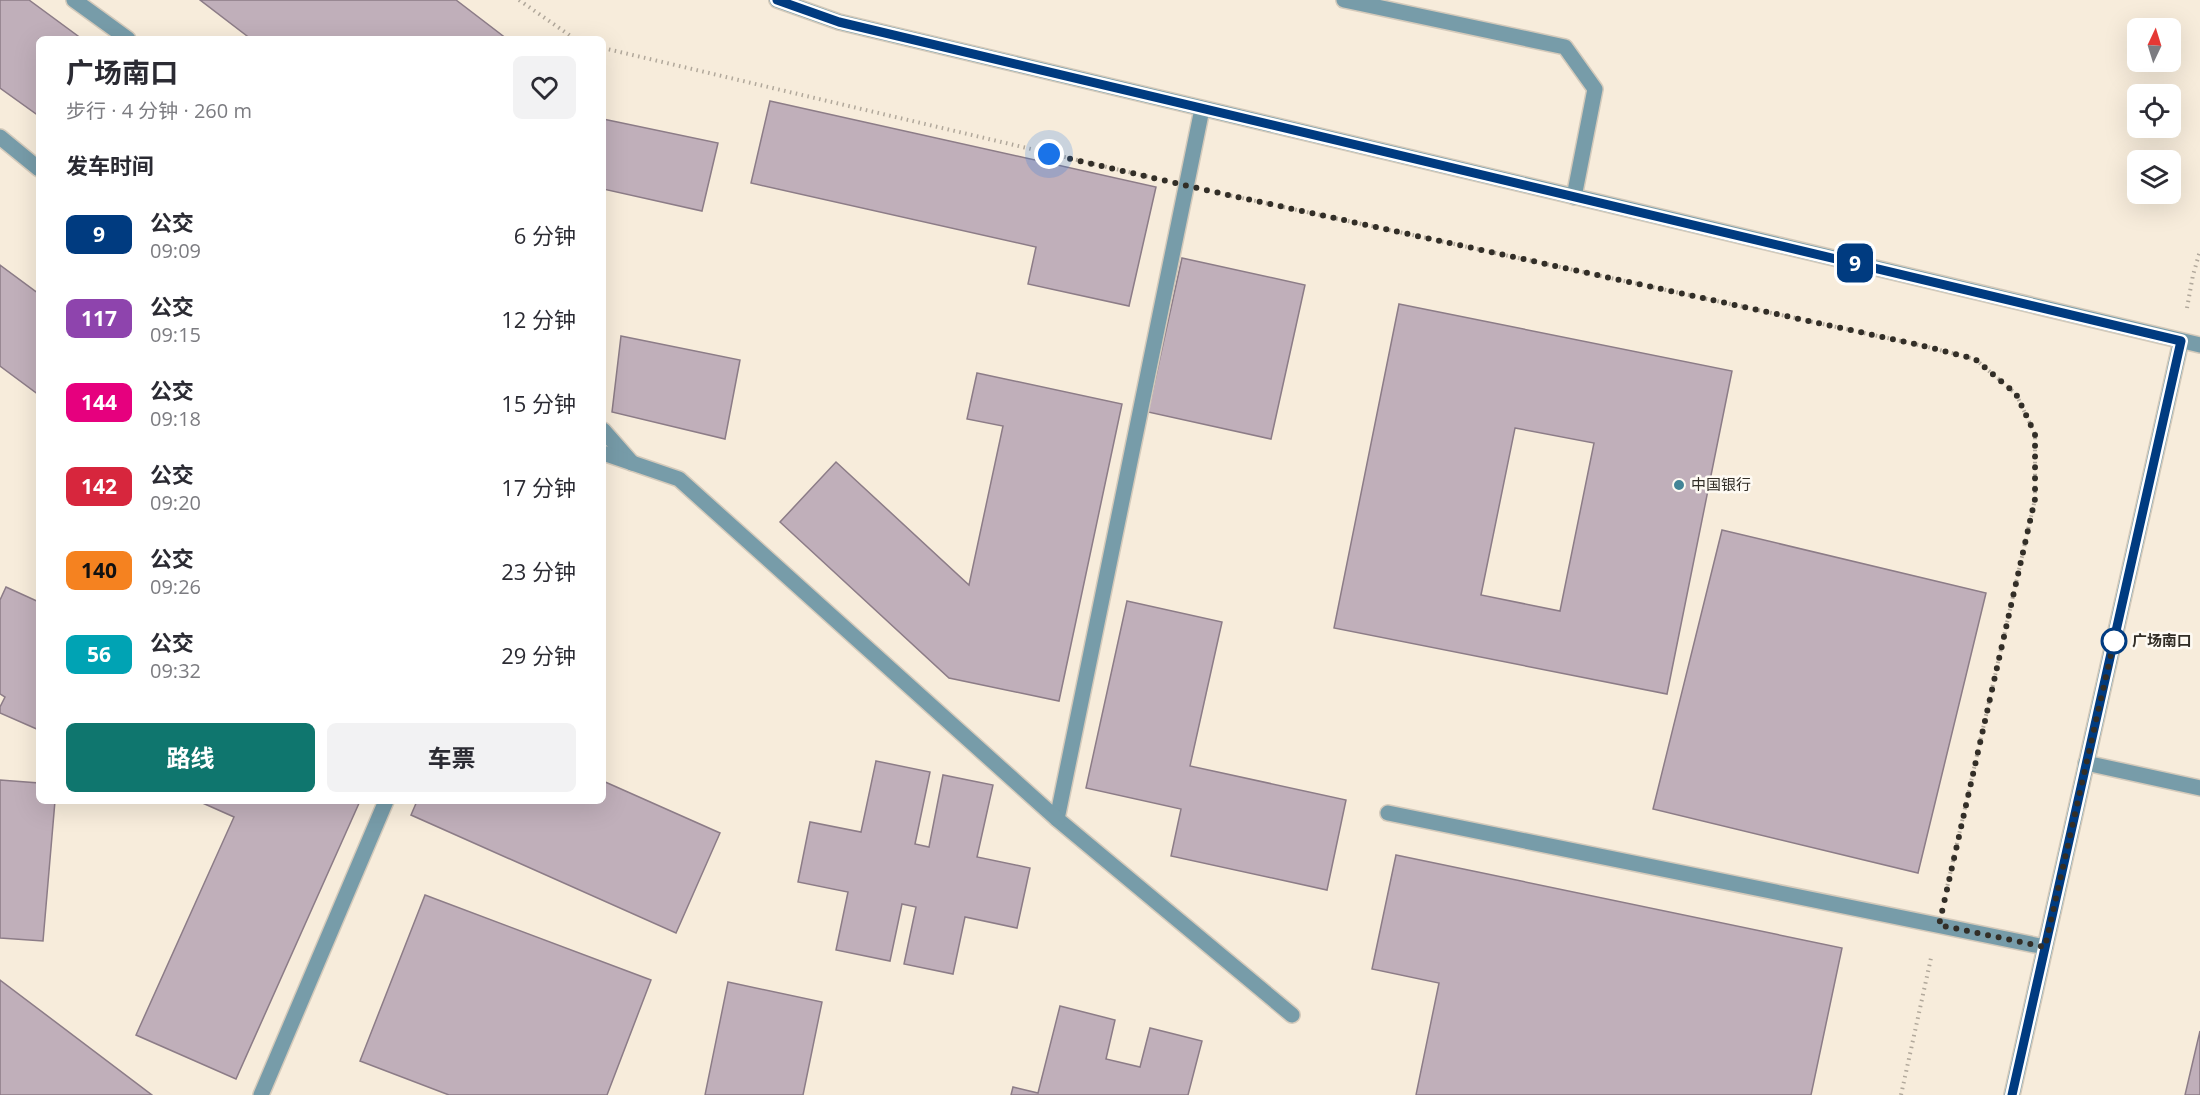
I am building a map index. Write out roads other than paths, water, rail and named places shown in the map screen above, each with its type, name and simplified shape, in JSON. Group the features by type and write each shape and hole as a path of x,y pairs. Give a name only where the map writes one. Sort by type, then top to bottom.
{"street":[{"path":"74,0 125,36"},
{"path":"777,0 839,22 2200,345"},
{"path":"1344,0 1565,47 1595,89 1574,197"},
{"path":"1057,819 1202,109"},
{"path":"0,137 36,167"},
{"path":"2012,1095 2181,341"},
{"path":"606,433 632,463"},
{"path":"606,454 679,478 1057,819 1292,1015"},
{"path":"2086,763 2200,788"},
{"path":"261,1095 385,804"},
{"path":"1388,813 2045,947"}],"place":[{"name":"中国银行","path":"1679,485"},
{"name":"广场南口","path":"2114,641"}]}
